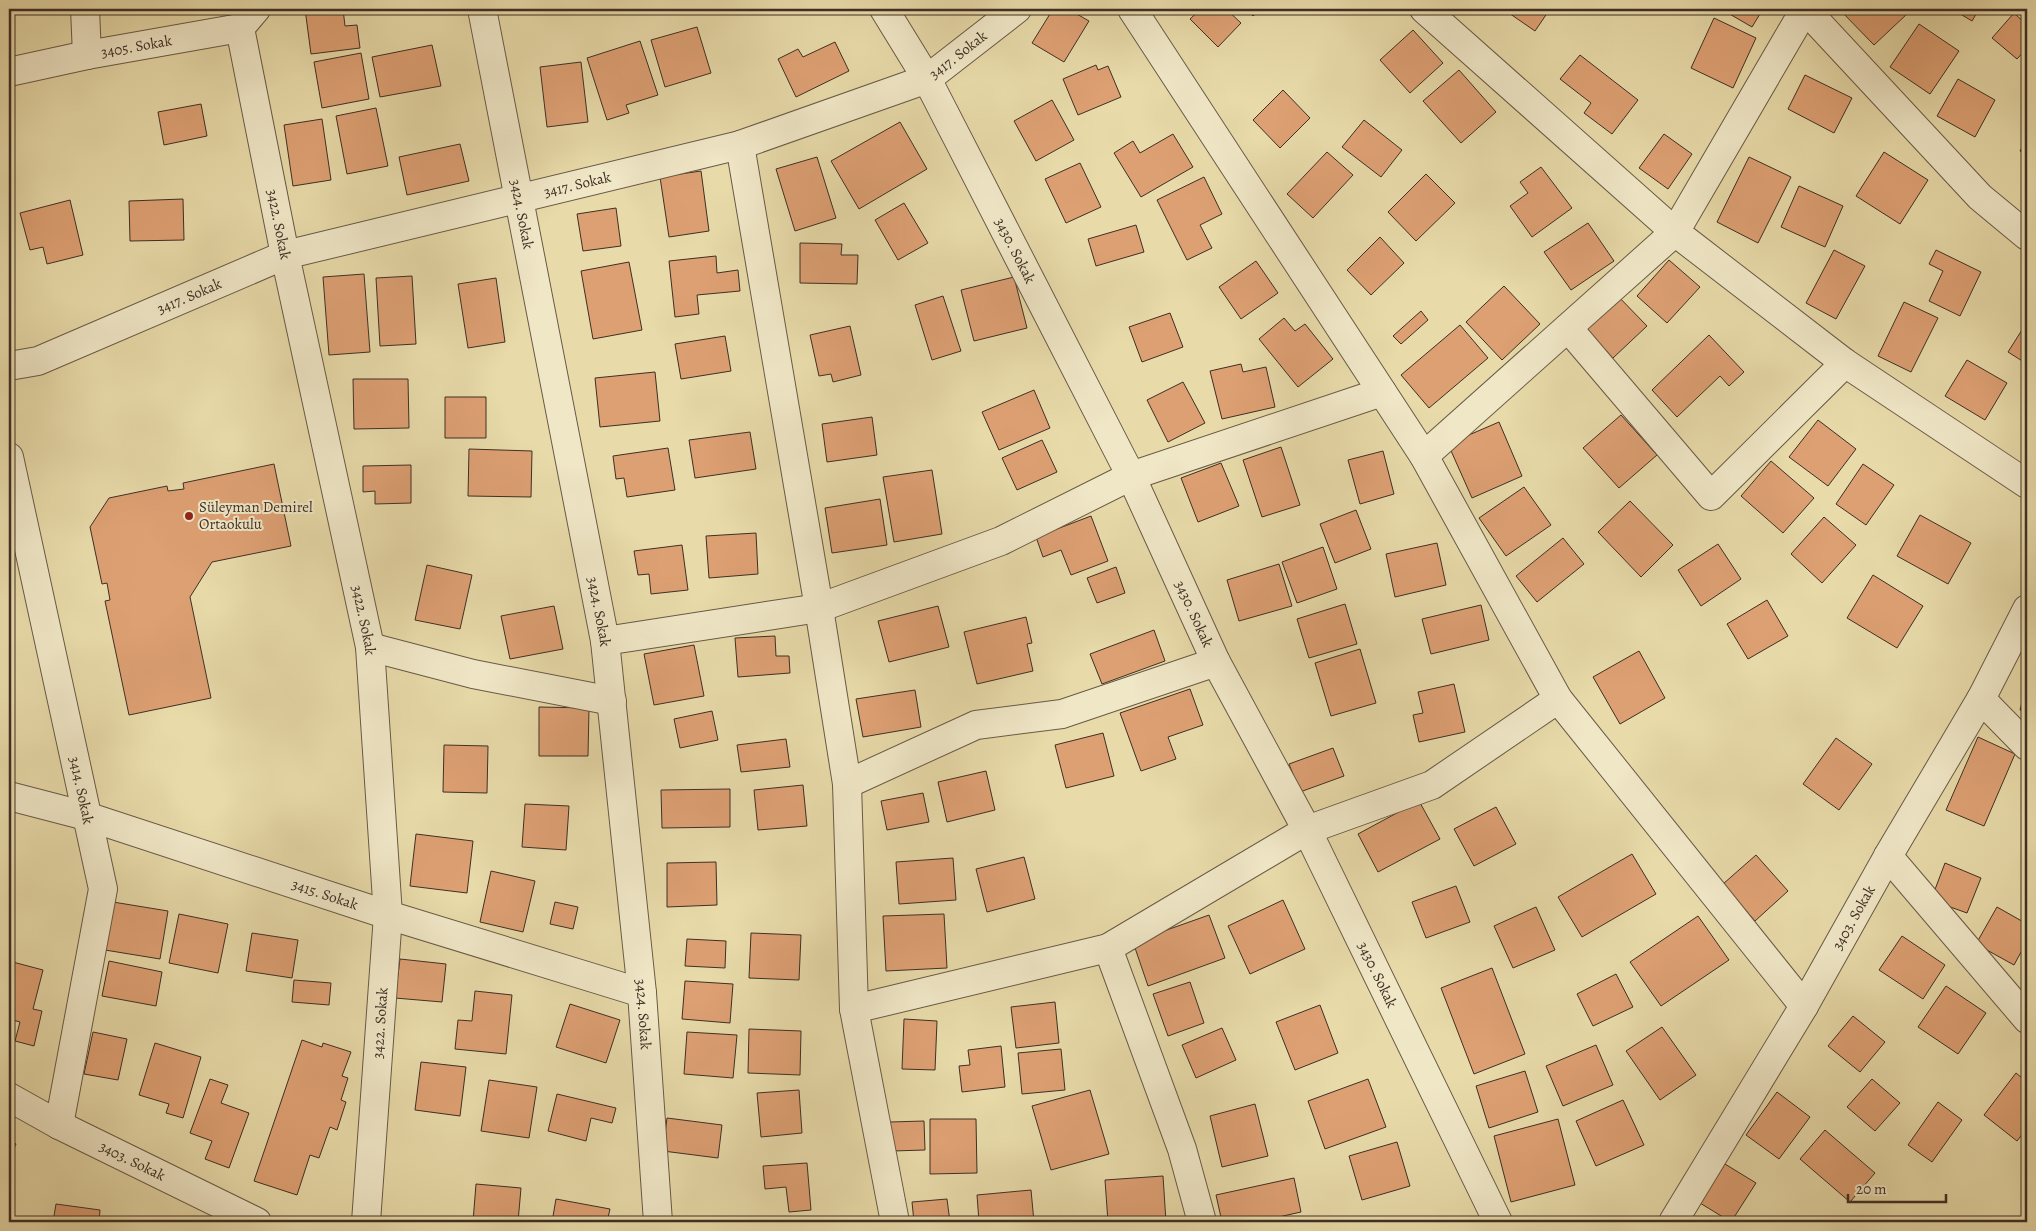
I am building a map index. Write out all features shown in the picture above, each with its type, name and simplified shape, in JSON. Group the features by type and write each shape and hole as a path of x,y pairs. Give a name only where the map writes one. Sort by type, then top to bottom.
{"street":[{"path":"85,9 86,55"},
{"name":"3424. Sokak","path":"482,9 605,641 642,993 658,1222"},
{"name":"3430. Sokak","path":"884,9 927,79 1131,476 1216,662 1308,830 1498,1222"},
{"name":"3417. Sokak","path":"9,366 38,361 285,255 740,145 927,79 1017,9"},
{"path":"1132,9 1424,456 1558,699 1804,1006"},
{"path":"1424,9 1675,232 1845,363 2027,484"},
{"path":"1424,456 1675,232 1805,9 1980,196 2027,236"},
{"name":"3405. Sokak","path":"9,72 248,18"},
{"name":"3422. Sokak","path":"248,18 285,255 370,647 388,915 366,1222"},
{"path":"740,145 847,784 854,1010 895,1222"},
{"path":"1568,328 1711,496 1845,363"},
{"path":"605,641 819,608 1001,541 1131,476 1382,392"},
{"name":"3414. Sokak","path":"9,457 103,889 58,1125"},
{"name":"3403. Sokak","path":"1673,1222 1804,1006 1888,856 1981,699 2027,609"},
{"path":"370,647 473,674 612,701"},
{"path":"847,784 976,725 1062,714 1216,662"},
{"path":"854,1010 1108,948 1308,830 1432,785 1558,699"},
{"path":"1981,699 2027,746"},
{"name":"3415. Sokak","path":"9,796 86,816 388,915 642,993"},
{"path":"1888,856 2027,1019"},
{"path":"1108,948 1182,1149 1202,1222"},
{"name":"3403. Sokak","path":"9,1097 58,1125 257,1222"}],"building":[{"path":"305,9 343,9 345,26 357,25 360,48 311,54"},
{"path":"1053,9 1068,9 1089,21 1064,62 1032,43"},
{"path":"1201,9 1226,9 1241,23 1218,47 1190,19"},
{"path":"1246,9 1261,9 1253,16"},
{"path":"1503,9 1550,9 1535,31"},
{"path":"1721,9 1763,9 1752,27"},
{"path":"1839,9 1902,9 1907,14 1874,45"},
{"path":"1952,9 1979,9 1972,21"},
{"path":"2014,13 2027,25 2027,48 2017,59 1992,38"},
{"path":"1714,18 1756,38 1733,88 1691,68"},
{"path":"1919,24 1959,51 1930,94 1890,67"},
{"path":"697,27 711,73 665,87 651,40"},
{"path":"1413,30 1443,63 1410,93 1380,60"},
{"path":"640,41 658,95 626,105 629,113 607,120 587,58"},
{"path":"835,42 849,71 796,97 778,59 798,49 803,57"},
{"path":"432,45 441,86 380,97 372,57"},
{"path":"361,53 369,99 322,108 314,62"},
{"path":"1580,55 1638,100 1612,134 1584,113 1591,103 1560,79"},
{"path":"581,62 588,122 547,127 540,67"},
{"path":"1096,65 1098,70 1108,66 1121,97 1078,115 1063,79"},
{"path":"1459,70 1496,112 1461,143 1423,101"},
{"path":"1805,75 1852,98 1834,133 1788,109"},
{"path":"1958,79 1995,100 1975,137 1937,116"},
{"path":"1283,90 1310,118 1280,148 1253,120"},
{"path":"1052,100 1074,140 1036,161 1014,121"},
{"path":"201,104 207,136 164,145 158,112"},
{"path":"376,108 388,166 347,174 336,116"},
{"path":"322,119 331,180 293,186 284,125"},
{"path":"1364,120 1402,150 1381,177 1342,147"},
{"path":"900,122 927,169 859,209 831,161"},
{"path":"1173,134 1193,167 1141,197 1114,153 1133,141 1140,153"},
{"path":"1664,134 1692,154 1668,189 1639,168"},
{"path":"2027,138 2027,155 2020,151"},
{"path":"460,144 469,181 407,195 399,157"},
{"path":"1327,152 1353,175 1313,218 1287,194"},
{"path":"1884,152 1928,180 1900,224 1856,196"},
{"path":"817,157 836,218 795,231 776,169"},
{"path":"1749,157 1791,177 1758,243 1717,222"},
{"path":"1080,163 1101,207 1066,223 1045,179"},
{"path":"1541,167 1572,208 1532,237 1510,206 1528,193 1520,182"},
{"path":"701,171 709,231 669,237 660,177"},
{"path":"1426,174 1455,203 1416,241 1388,212"},
{"path":"1204,177 1222,214 1200,225 1212,248 1187,260 1157,200"},
{"path":"1799,186 1843,206 1825,247 1781,227"},
{"path":"183,199 184,240 130,241 129,201"},
{"path":"70,200 83,255 47,264 43,247 30,250 20,213"},
{"path":"904,203 928,243 898,260 875,220"},
{"path":"616,208 621,246 583,251 577,214"},
{"path":"1588,223 1614,261 1571,290 1544,252"},
{"path":"1136,225 1144,252 1096,266 1088,239"},
{"path":"1380,237 1404,263 1371,295 1347,270"},
{"path":"800,243 842,244 841,255 858,255 857,284 800,283"},
{"path":"9,250 13,272 9,273"},
{"path":"1834,250 1865,266 1836,319 1806,303"},
{"path":"1936,250 1981,272 1960,316 1929,301 1943,271 1929,264"},
{"path":"716,256 717,273 738,270 740,291 697,295 699,314 675,317 669,261"},
{"path":"1669,260 1700,287 1667,323 1637,296"},
{"path":"1256,261 1278,293 1241,319 1219,287"},
{"path":"629,262 642,330 593,339 581,271"},
{"path":"364,274 370,352 329,355 323,277"},
{"path":"412,276 416,344 380,346 376,278"},
{"path":"1014,277 1027,328 974,341 961,290"},
{"path":"496,278 505,342 468,348 458,284"},
{"path":"1504,286 1540,324 1502,360 1466,322"},
{"path":"1614,292 1647,326 1613,358 1581,325"},
{"path":"943,296 961,351 932,360 915,305"},
{"path":"1904,302 1938,318 1911,372 1878,356"},
{"path":"1421,311 1428,320 1401,344 1393,336"},
{"path":"1170,313 1183,347 1142,362 1129,327"},
{"path":"1284,318 1295,331 1305,324 1333,359 1298,387 1259,339"},
{"path":"2027,322 2027,364 2008,352"},
{"path":"1460,325 1488,358 1429,408 1401,375"},
{"path":"850,326 861,375 833,382 831,374 819,376 810,335"},
{"path":"1709,335 1744,372 1729,386 1720,376 1677,417 1652,390"},
{"path":"725,336 731,371 681,379 675,344"},
{"path":"1967,360 2007,383 1985,420 1945,396"},
{"path":"1241,364 1243,372 1266,367 1275,407 1222,419 1210,371"},
{"path":"655,372 660,421 600,427 595,378"},
{"path":"353,379 408,379 409,428 354,429"},
{"path":"1183,382 1205,423 1168,442 1147,400"},
{"path":"1034,390 1050,428 999,450 982,412"},
{"path":"445,397 486,397 486,438 445,438"},
{"path":"1621,415 1657,455 1619,488 1583,448"},
{"path":"872,417 877,455 827,462 822,424"},
{"path":"1818,420 1856,449 1828,486 1789,457"},
{"path":"1499,422 1522,476 1472,498 1448,444"},
{"path":"750,432 756,469 695,478 689,440"},
{"path":"1042,440 1057,472 1017,490 1002,458"},
{"path":"1281,447 1300,505 1262,517 1243,460"},
{"path":"668,448 675,490 627,497 624,478 616,479 613,456"},
{"path":"469,449 532,451 531,497 468,496"},
{"path":"1383,451 1394,494 1360,504 1348,460"},
{"path":"1771,461 1814,498 1783,533 1741,496"},
{"path":"1221,463 1239,506 1198,522 1181,478"},
{"path":"274,464 291,546 212,562 190,597 211,698 129,715 105,601 110,600 107,583 102,584 90,527 109,498 167,486 168,491 184,489 183,483"},
{"path":"1863,464 1894,485 1866,525 1836,504"},
{"path":"411,465 411,503 375,504 375,491 363,492 363,466"},
{"path":"932,470 942,534 894,542 883,477"},
{"path":"1524,487 1551,525 1506,556 1479,518"},
{"path":"880,499 887,545 832,553 825,508"},
{"path":"1630,501 1673,545 1641,577 1598,532"},
{"path":"1356,510 1371,549 1335,563 1320,524"},
{"path":"1920,515 1971,543 1948,584 1897,556"},
{"path":"1091,516 1108,561 1071,575 1061,550 1043,557 1036,537"},
{"path":"1824,517 1856,545 1822,583 1791,554"},
{"path":"756,533 758,574 709,578 706,536"},
{"path":"1563,538 1584,564 1537,602 1516,576"},
{"path":"1437,543 1446,585 1395,597 1386,554"},
{"path":"1718,544 1741,579 1701,606 1678,570"},
{"path":"682,545 688,590 651,594 649,574 638,575 634,551"},
{"path":"1323,547 1337,589 1297,603 1282,562"},
{"path":"1279,564 1292,606 1239,621 1227,580"},
{"path":"427,565 472,575 460,629 415,620"},
{"path":"1116,567 1125,593 1097,603 1087,578"},
{"path":"1873,575 1923,606 1897,648 1847,618"},
{"path":"1767,600 1788,636 1748,659 1727,624"},
{"path":"1345,604 1357,644 1309,658 1297,619"},
{"path":"1481,605 1489,640 1431,654 1422,619"},
{"path":"554,606 563,649 510,659 501,616"},
{"path":"938,606 949,647 889,662 878,621"},
{"path":"1026,617 1032,643 1027,644 1033,671 977,684 964,632"},
{"path":"1154,630 1165,661 1102,684 1090,654"},
{"path":"775,636 776,656 789,656 790,673 738,677 735,638"},
{"path":"694,645 704,696 654,705 644,654"},
{"path":"1360,649 1376,703 1331,716 1315,663"},
{"path":"1639,651 1665,698 1620,724 1593,677"},
{"path":"2027,683 2027,712 2020,710"},
{"path":"1454,684 1465,732 1419,742 1413,715 1423,713 1418,692"},
{"path":"1190,689 1203,725 1168,737 1176,759 1141,771 1120,713"},
{"path":"915,690 921,727 863,737 856,699"},
{"path":"539,707 589,708 588,756 539,756"},
{"path":"712,711 718,740 680,748 674,719"},
{"path":"1103,733 1114,776 1066,788 1055,745"},
{"path":"1978,737 2015,754 1984,826 1946,810"},
{"path":"1836,738 1872,764 1839,810 1803,784"},
{"path":"786,739 790,767 741,772 737,745"},
{"path":"444,745 488,746 487,793 443,792"},
{"path":"1333,748 1344,776 1300,792 1289,764"},
{"path":"986,771 995,810 947,822 938,782"},
{"path":"803,785 807,826 758,830 754,790"},
{"path":"730,789 730,827 662,828 661,790"},
{"path":"923,793 929,822 887,830 881,801"},
{"path":"1419,801 1440,839 1378,872 1358,834"},
{"path":"525,804 569,806 566,850 522,847"},
{"path":"1496,807 1516,844 1474,866 1454,829"},
{"path":"416,834 473,841 467,893 410,886"},
{"path":"1632,854 1656,894 1582,937 1558,897"},
{"path":"1756,855 1788,891 1755,921 1723,884"},
{"path":"1024,857 1035,899 987,912 976,869"},
{"path":"953,858 956,900 899,904 896,862"},
{"path":"716,862 717,905 667,907 667,863"},
{"path":"1945,863 1981,878 1967,913 1931,900"},
{"path":"491,871 535,881 523,932 480,922"},
{"path":"1456,886 1470,922 1426,938 1412,902"},
{"path":"1283,900 1305,949 1250,974 1228,926"},
{"path":"113,902 168,911 160,959 105,950"},
{"path":"555,902 578,907 573,929 550,924"},
{"path":"1536,907 1555,950 1513,968 1494,926"},
{"path":"1997,907 2027,924 2027,941 2014,965 1976,944"},
{"path":"179,914 228,924 218,973 169,963"},
{"path":"944,914 947,968 886,971 883,916"},
{"path":"1209,915 1225,958 1148,986 1133,942"},
{"path":"1698,916 1729,960 1661,1006 1630,962"},
{"path":"252,933 298,940 292,978 246,971"},
{"path":"751,933 801,935 799,980 749,978"},
{"path":"1902,936 1945,965 1923,999 1879,970"},
{"path":"687,939 726,941 725,968 685,966"},
{"path":"400,959 446,964 442,1002 395,998"},
{"path":"9,961 43,970 33,1009 42,1011 34,1046 15,1041 20,1022 9,1019"},
{"path":"109,961 162,972 156,1006 102,996"},
{"path":"1492,968 1525,1054 1474,1074 1441,988"},
{"path":"1616,974 1633,1007 1593,1026 1577,994"},
{"path":"294,980 331,983 329,1005 292,1002"},
{"path":"685,981 733,984 730,1023 682,1019"},
{"path":"1190,982 1204,1023 1168,1036 1153,994"},
{"path":"1946,986 1986,1013 1958,1054 1918,1027"},
{"path":"475,991 512,995 506,1054 455,1049 458,1020 472,1021"},
{"path":"1055,1002 1059,1043 1016,1048 1011,1007"},
{"path":"570,1004 620,1020 606,1063 556,1047"},
{"path":"1320,1005 1338,1053 1295,1070 1276,1022"},
{"path":"1853,1016 1885,1042 1860,1072 1828,1046"},
{"path":"904,1019 937,1021 935,1070 902,1069"},
{"path":"1662,1027 1696,1075 1660,1100 1626,1051"},
{"path":"1222,1028 1236,1060 1196,1078 1182,1045"},
{"path":"749,1029 801,1031 800,1075 748,1073"},
{"path":"93,1032 127,1039 118,1080 84,1074"},
{"path":"687,1032 737,1035 733,1078 684,1074"},
{"path":"302,1040 322,1047 323,1043 351,1052 342,1076 348,1078 341,1100 346,1102 337,1130 330,1127 319,1158 310,1155 297,1195 254,1181"},
{"path":"155,1043 201,1057 183,1118 166,1113 169,1104 139,1095"},
{"path":"1596,1045 1613,1085 1563,1106 1546,1066"},
{"path":"1001,1046 1005,1087 962,1092 959,1066 970,1065 968,1050"},
{"path":"1061,1049 1065,1090 1022,1094 1018,1053"},
{"path":"421,1062 466,1067 460,1116 415,1110"},
{"path":"1525,1071 1538,1112 1489,1128 1476,1086"},
{"path":"2016,1073 2027,1082 2027,1128 2017,1141 1984,1115"},
{"path":"210,1079 228,1085 221,1103 249,1113 229,1168 205,1159 212,1141 190,1133"},
{"path":"1368,1079 1386,1127 1325,1149 1308,1101"},
{"path":"1872,1079 1900,1103 1875,1131 1847,1107"},
{"path":"489,1080 537,1087 529,1138 481,1131"},
{"path":"799,1090 802,1133 761,1137 757,1093"},
{"path":"1090,1090 1109,1154 1051,1170 1032,1106"},
{"path":"1777,1092 1810,1117 1779,1159 1746,1135"},
{"path":"557,1094 616,1108 612,1123 591,1118 586,1141 548,1131"},
{"path":"1623,1100 1644,1145 1596,1166 1576,1121"},
{"path":"1938,1102 1962,1120 1932,1162 1908,1145"},
{"path":"1255,1104 1268,1156 1222,1167 1210,1116"},
{"path":"667,1118 722,1125 718,1158 663,1151"},
{"path":"930,1119 976,1119 977,1173 930,1174"},
{"path":"1558,1119 1575,1185 1511,1202 1494,1136"},
{"path":"924,1121 925,1150 892,1151 890,1122"},
{"path":"1825,1130 1875,1173 1850,1202 1800,1159"},
{"path":"9,1140 16,1144 9,1159"},
{"path":"1397,1142 1410,1186 1362,1200 1349,1156"},
{"path":"807,1163 811,1210 789,1212 786,1187 765,1189 763,1166"},
{"path":"1725,1164 1756,1183 1731,1222 1700,1203"},
{"path":"1163,1176 1166,1222 1108,1222 1105,1180"},
{"path":"1294,1178 1301,1212 1256,1222 1222,1222 1216,1195"},
{"path":"476,1184 521,1188 518,1222 473,1222"},
{"path":"1031,1190 1034,1222 979,1222 977,1195"},
{"path":"556,1199 610,1209 607,1222 552,1222"},
{"path":"947,1199 950,1222 914,1222 912,1202"},
{"path":"56,1204 100,1210 99,1222 53,1222"},
{"path":"124,1217 158,1222 124,1222"},
{"path":"397,1218 410,1222 396,1222"}],"place":[{"name":"Süleyman Demirel Ortaokulu","path":"189,516"}]}
